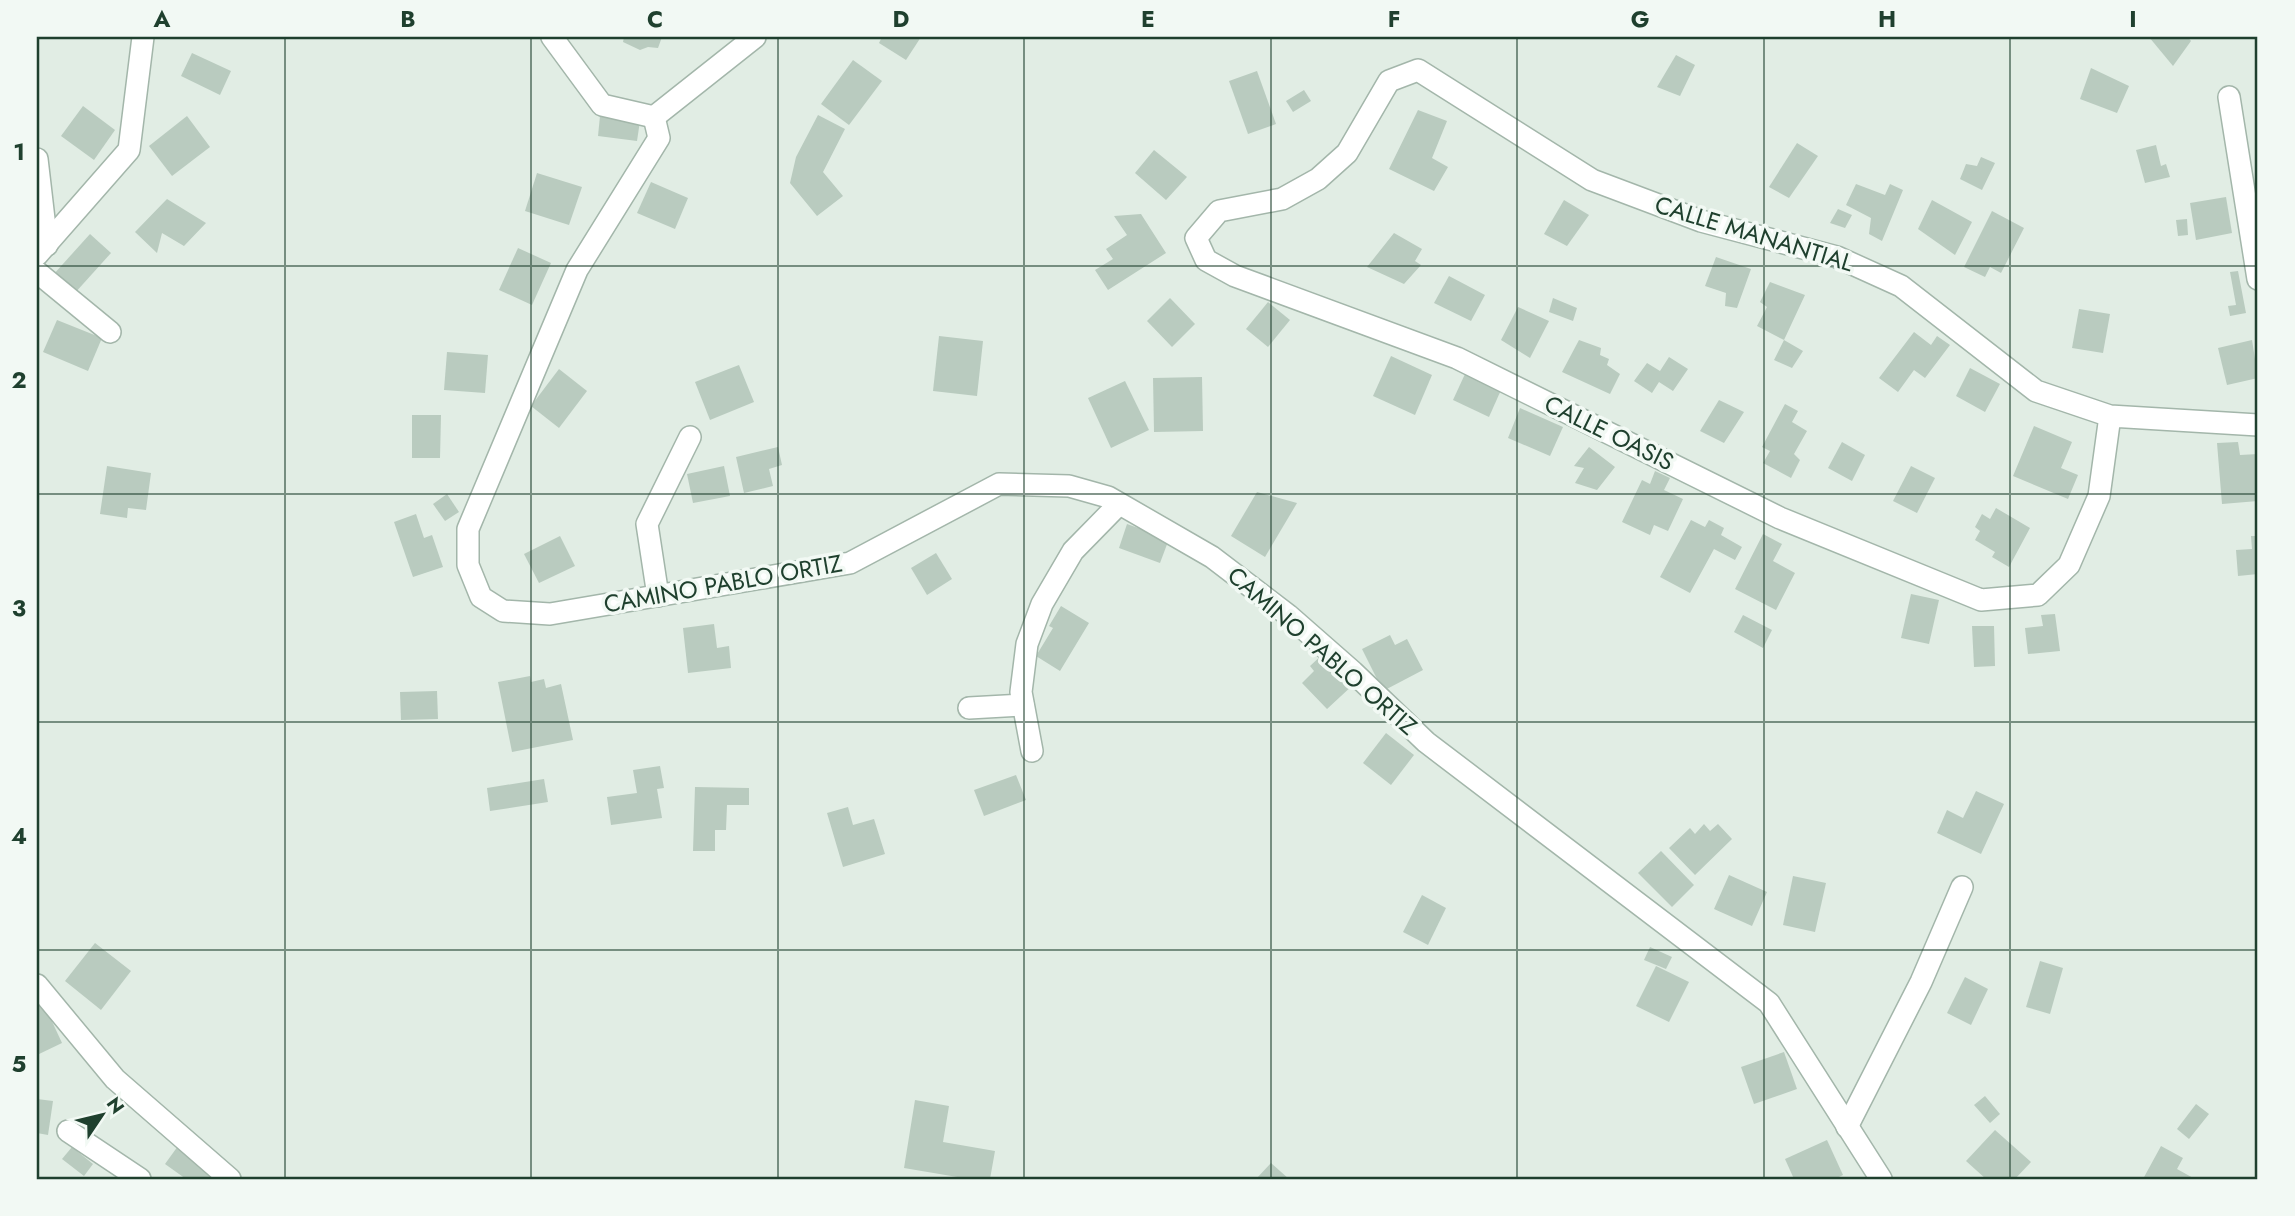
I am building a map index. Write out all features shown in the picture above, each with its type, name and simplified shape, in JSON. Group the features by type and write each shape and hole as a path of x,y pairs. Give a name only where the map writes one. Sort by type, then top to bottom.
{"street":[{"path":"42,250 129,150 144,37"},
{"path":"552,37 602,105 654,117 755,37"},
{"name":"CALLE MANANTIAL","path":"1357,135 1389,80 1418,70 1592,180 1700,221 1837,257 1901,286 2036,391 2110,416 2258,425"},
{"path":"2229,97 2258,279"},
{"name":"CAMINO PABLO ORTIZ","path":"654,117 659,138 577,270 468,529 468,565 481,597 503,611 550,614 850,563 999,484 1069,486 1108,497 1212,557 1288,615 1426,742 1769,1003 1881,1179"},
{"name":"CALLE OASIS","path":"1357,135 1347,153 1318,180 1282,199 1219,211 1196,238 1206,260 1235,276 1457,358 1780,518 1981,600 2038,595 2069,565 2099,496 2110,416"},
{"path":"37,159 42,250"},
{"path":"37,272 110,332"},
{"path":"658,596 647,524 690,437"},
{"path":"1032,751 1021,692 1027,644 1042,604 1073,551 1119,504"},
{"path":"969,708 1023,705"},
{"path":"1847,1127 1921,982 1962,887"},
{"path":"37,985 115,1079 230,1179"},
{"path":"68,1131 140,1179"}],"building":[{"path":"624,37 662,37 658,48 640,50 623,42"},
{"path":"882,37 921,37 906,60 879,43"},
{"path":"2149,37 2188,37 2191,41 2173,66"},
{"path":"192,53 231,71 220,95 181,76"},
{"path":"1676,55 1695,65 1680,96 1657,87"},
{"path":"853,60 882,81 849,125 821,104"},
{"path":"2091,68 2129,86 2117,113 2080,99"},
{"path":"1257,71 1276,124 1248,134 1229,81"},
{"path":"1304,90 1311,101 1293,112 1286,101"},
{"path":"83,106 115,130 94,160 61,136"},
{"path":"1418,110 1447,121 1432,158 1448,167 1434,191 1389,169"},
{"path":"818,115 845,129 823,172 843,196 817,216 790,183 796,157"},
{"path":"187,116 210,147 172,176 149,146"},
{"path":"600,116 640,121 637,141 598,136"},
{"path":"1797,143 1818,156 1789,198 1769,187"},
{"path":"2156,145 2161,166 2166,164 2170,177 2145,183 2136,150"},
{"path":"1154,150 1187,177 1166,200 1135,173"},
{"path":"1981,157 1995,163 1982,190 1960,179 1966,164 1977,166"},
{"path":"537,173 582,187 569,225 525,211"},
{"path":"651,182 688,198 675,229 637,213"},
{"path":"1856,184 1885,195 1890,184 1903,190 1882,241 1869,234 1871,218 1846,205"},
{"path":"2226,197 2232,233 2196,240 2190,203"},
{"path":"167,199 206,223 184,246 162,233 157,253 135,232"},
{"path":"1564,200 1589,215 1567,246 1544,234"},
{"path":"1932,200 1972,222 1955,255 1918,229"},
{"path":"1838,209 1852,215 1845,228 1830,223"},
{"path":"1992,211 2024,228 2001,273 1990,267 1985,277 1964,267"},
{"path":"1141,214 1166,253 1108,290 1095,270 1113,259 1106,249 1127,235 1114,216"},
{"path":"2187,219 2188,235 2178,236 2176,220"},
{"path":"1394,233 1422,249 1415,261 1421,265 1404,284 1367,267"},
{"path":"90,234 111,253 74,294 53,275"},
{"path":"518,248 551,263 532,305 499,290"},
{"path":"1716,257 1751,269 1737,308 1725,306 1726,293 1705,286"},
{"path":"2238,271 2246,313 2230,316 2228,306 2236,305 2230,272"},
{"path":"1449,276 1485,295 1471,321 1434,303"},
{"path":"1770,282 1805,295 1784,340 1757,326 1767,307 1760,302"},
{"path":"1170,298 1195,324 1172,347 1147,321"},
{"path":"1553,298 1577,308 1573,321 1549,312"},
{"path":"1268,302 1290,320 1268,347 1246,329"},
{"path":"1518,307 1549,321 1530,358 1501,340"},
{"path":"2079,309 2110,314 2103,353 2072,348"},
{"path":"57,320 102,338 88,371 43,352"},
{"path":"1914,332 1931,345 1937,336 1950,345 1925,378 1914,370 1898,392 1879,378"},
{"path":"939,336 983,341 977,396 933,391"},
{"path":"1579,340 1601,348 1600,355 1609,359 1607,365 1620,374 1610,394 1562,372"},
{"path":"1784,340 1803,351 1792,368 1774,360"},
{"path":"2252,340 2258,378 2227,385 2218,348"},
{"path":"447,352 488,355 485,393 444,390"},
{"path":"1391,356 1432,375 1415,415 1373,396"},
{"path":"1669,357 1688,369 1673,391 1659,382 1652,393 1634,381 1647,363 1660,371"},
{"path":"739,365 754,402 710,420 695,382"},
{"path":"1970,368 2000,384 1985,412 1956,396"},
{"path":"559,369 587,391 559,428 531,406"},
{"path":"1465,374 1501,390 1489,417 1453,400"},
{"path":"1202,377 1203,431 1154,432 1153,378"},
{"path":"1125,381 1149,430 1111,448 1088,398"},
{"path":"1719,400 1744,412 1724,443 1700,431"},
{"path":"1785,404 1798,411 1792,422 1807,431 1794,454 1800,460 1791,478 1763,463 1770,451 1762,447"},
{"path":"1520,408 1563,427 1550,456 1508,438"},
{"path":"412,415 441,415 440,458 412,458"},
{"path":"2034,426 2072,442 2061,468 2078,475 2068,499 2013,476"},
{"path":"1842,442 1865,455 1852,481 1828,468"},
{"path":"2238,442 2240,455 2258,454 2258,501 2222,504 2217,443"},
{"path":"778,447 782,465 769,469 773,486 744,493 736,457"},
{"path":"1589,447 1615,467 1597,490 1575,483 1584,468 1574,466"},
{"path":"107,466 151,473 146,510 128,508 127,518 100,514"},
{"path":"724,466 730,496 693,503 687,474"},
{"path":"1911,466 1935,478 1917,513 1893,501"},
{"path":"1655,471 1670,478 1664,490 1683,499 1668,531 1654,525 1650,535 1622,522 1642,480 1650,484"},
{"path":"1257,492 1297,503 1265,557 1231,536"},
{"path":"447,494 459,512 445,521 433,504"},
{"path":"1996,508 2030,528 2009,567 1992,557 1995,552 1975,540 1980,531 1975,527 1982,514 1990,519"},
{"path":"416,514 424,538 432,535 443,567 413,577 394,522"},
{"path":"1691,520 1705,527 1709,520 1724,528 1721,535 1742,547 1735,560 1714,549 1690,593 1660,577"},
{"path":"1127,524 1169,539 1160,563 1119,548"},
{"path":"1763,534 1782,544 1773,561 1795,573 1776,610 1735,589"},
{"path":"560,536 575,566 539,583 524,554"},
{"path":"2251,536 2258,536 2258,574 2238,576 2236,550 2252,549"},
{"path":"936,553 952,579 927,595 911,568"},
{"path":"1911,594 1939,600 1929,644 1901,638"},
{"path":"1061,606 1089,623 1060,671 1036,656 1053,628 1049,626"},
{"path":"2055,614 2060,651 2028,654 2025,628 2043,626 2041,615"},
{"path":"1743,615 1772,630 1763,648 1734,632"},
{"path":"714,624 717,648 729,646 731,668 688,673 683,628"},
{"path":"1972,626 1994,626 1995,666 1974,667"},
{"path":"1390,635 1395,645 1407,639 1423,670 1383,691 1362,649"},
{"path":"1324,653 1354,684 1327,709 1302,683 1314,671 1310,666"},
{"path":"530,676 531,682 544,679 546,688 561,684 573,740 512,752 498,682"},
{"path":"437,691 438,719 401,720 400,692"},
{"path":"1386,733 1414,755 1391,785 1363,763"},
{"path":"660,766 664,788 657,789 662,818 611,825 607,797 637,793 633,770"},
{"path":"1016,775 1026,800 984,816 974,790"},
{"path":"544,779 548,802 490,811 487,788"},
{"path":"695,787 749,788 749,805 727,805 726,830 715,830 715,851 693,851"},
{"path":"1976,791 2004,804 1981,854 1937,833 1947,810 1963,818"},
{"path":"848,807 853,825 874,819 885,854 843,867 827,813"},
{"path":"1704,824 1710,831 1718,824 1732,839 1695,875 1669,848 1690,828 1695,834"},
{"path":"1661,851 1694,885 1672,907 1638,873"},
{"path":"1729,875 1767,892 1752,926 1714,909"},
{"path":"1793,876 1826,883 1815,932 1783,925"},
{"path":"1422,895 1446,908 1428,945 1403,932"},
{"path":"95,943 131,971 101,1010 65,981"},
{"path":"1650,947 1672,957 1666,969 1644,960"},
{"path":"2040,961 2063,968 2050,1014 2026,1007"},
{"path":"1656,966 1689,982 1669,1022 1636,1006"},
{"path":"1965,977 1988,989 1971,1025 1947,1013"},
{"path":"37,989 62,1043 37,1055"},
{"path":"1784,1052 1797,1089 1754,1104 1741,1067"},
{"path":"1985,1096 2000,1114 1990,1123 1974,1105"},
{"path":"37,1099 53,1101 48,1135 37,1133"},
{"path":"915,1100 949,1106 943,1142 995,1151 990,1179 969,1179 904,1168"},
{"path":"2196,1104 2209,1114 2189,1139 2177,1129"},
{"path":"1995,1130 2031,1162 2015,1179 1986,1179 1966,1161"},
{"path":"1827,1140 1843,1175 1835,1179 1794,1179 1785,1159"},
{"path":"178,1146 219,1179 186,1179 165,1164"},
{"path":"2161,1146 2183,1158 2177,1169 2195,1179 2143,1179"},
{"path":"72,1147 93,1164 84,1176 62,1159"},
{"path":"1271,1163 1289,1179 1256,1179"}]}
